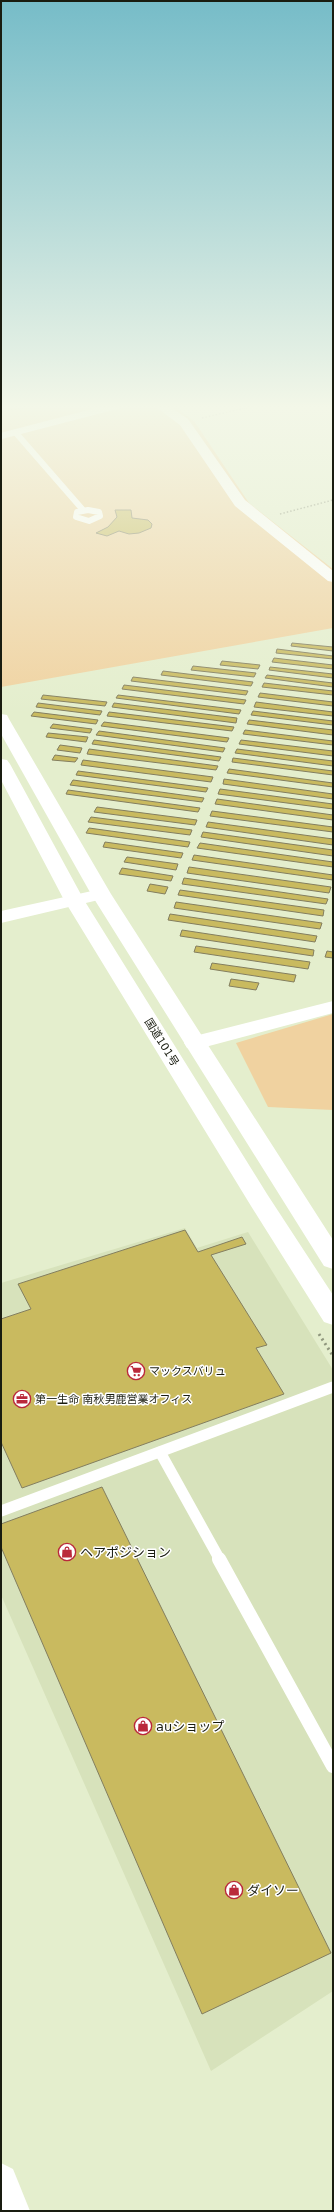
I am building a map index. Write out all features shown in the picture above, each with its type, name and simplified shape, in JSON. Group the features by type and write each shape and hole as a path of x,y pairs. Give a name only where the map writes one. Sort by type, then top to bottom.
{"highway":[{"path":"1,719 101,894 194,1043 333,1260"},
{"name":"国道101号","path":"1,764 74,900 259,1200 333,1315"}],"street":[{"path":"246,508 333,578"},
{"path":"1,917 101,894"},
{"path":"194,1043 333,1008"},
{"path":"1,2181 12,2211"}],"lane":[{"path":"1,1511 333,1387"},
{"path":"160,1452 333,1766"}],"path":[{"path":"260,520 303,508"}],"shaded area":[{"path":"1,508 256,508 333,569 333,628 1,687"},
{"path":"333,1014 333,1110 268,1107 236,1043"},
{"path":"185,1228 197,1248 248,1232 333,1370 333,1991 211,2071 1,1595 1,1283"}],"building":[{"path":"115,510 131,510 132,518 148,520 152,524 151,528 139,533 129,534 119,531 107,536 96,533 108,527 117,517"},
{"path":"292,643 333,647 333,651 291,646"},
{"path":"277,649 333,656 333,659 276,653"},
{"path":"274,658 333,665 333,669 272,662"},
{"path":"222,661 260,665 258,669 220,665"},
{"path":"193,666 256,673 254,677 191,670"},
{"path":"270,667 333,674 333,678 269,670"},
{"path":"163,671 253,682 251,686 161,675"},
{"path":"267,675 333,683 333,687 265,678"},
{"path":"133,677 248,691 246,695 131,681"},
{"path":"264,683 333,691 333,695 262,687"},
{"path":"124,685 246,700 244,704 122,689"},
{"path":"260,693 333,702 333,706 258,697"},
{"path":"43,695 107,702 105,706 41,699"},
{"path":"118,695 241,710 239,714 116,698"},
{"path":"256,702 333,712 333,716 254,707"},
{"path":"38,703 102,711 100,715 36,707"},
{"path":"114,703 237,718 236,723 112,707"},
{"path":"253,711 333,721 333,725 251,715"},
{"path":"34,712 98,720 96,724 31,716"},
{"path":"109,712 234,727 232,731 107,716"},
{"path":"249,720 333,730 333,735 247,724"},
{"path":"104,722 229,738 227,742 101,726"},
{"path":"53,724 92,729 90,733 50,728"},
{"path":"245,730 333,741 333,745 243,734"},
{"path":"99,731 225,748 223,752 96,735"},
{"path":"48,733 88,737 86,742 46,737"},
{"path":"94,740 221,757 219,761 92,744"},
{"path":"241,740 333,751 333,756 239,744"},
{"path":"60,745 82,748 80,753 57,750"},
{"path":"89,749 218,766 216,770 87,754"},
{"path":"237,749 333,761 333,766 235,753"},
{"path":"55,755 78,758 75,762 52,760"},
{"path":"233,758 333,771 333,775 232,762"},
{"path":"83,760 213,777 211,782 81,765"},
{"path":"229,769 333,783 333,787 227,773"},
{"path":"78,771 208,788 206,792 76,775"},
{"path":"224,779 333,794 333,799 223,784"},
{"path":"73,780 204,798 202,802 70,785"},
{"path":"220,789 333,804 333,809 218,794"},
{"path":"68,790 200,808 198,812 66,794"},
{"path":"217,799 333,815 333,820 215,804"},
{"path":"97,807 197,820 195,825 94,812"},
{"path":"212,811 333,827 333,832 210,816"},
{"path":"91,817 192,830 190,835 88,822"},
{"path":"208,822 333,839 333,845 206,827"},
{"path":"89,828 190,842 188,847 86,833"},
{"path":"203,832 333,850 333,856 201,837"},
{"path":"105,842 183,853 181,858 103,847"},
{"path":"200,843 333,862 333,867 197,848"},
{"path":"194,855 333,875 333,880 192,860"},
{"path":"127,857 178,864 176,870 124,862"},
{"path":"189,867 331,887 329,893 187,873"},
{"path":"122,868 173,876 171,881 119,874"},
{"path":"184,878 328,899 326,904 182,884"},
{"path":"150,884 168,887 165,894 147,891"},
{"path":"180,890 324,910 323,916 178,895"},
{"path":"176,902 322,923 320,929 174,908"},
{"path":"170,914 317,936 315,942 168,920"},
{"path":"182,930 314,950 313,956 180,936"},
{"path":"196,946 310,962 308,969 194,952"},
{"path":"327,951 333,952 333,958 325,957"},
{"path":"212,963 296,975 294,982 210,969"},
{"path":"231,979 259,983 256,990 229,986"},
{"name":"マックスバリュ","path":"185,1230 198,1252 242,1237 246,1244 211,1255 267,1345 256,1348 284,1394 22,1488 1,1442 1,1319 31,1309 18,1284"},
{"path":"102,1487 331,1953 202,2014 1,1547 1,1524"}],"place":[{"name":"マックスバリュ","path":"136,1371"},
{"name":"第一生命 南秋男鹿営業オフィス","path":"22,1399"},
{"name":"ヘアポジション","path":"67,1552"},
{"name":"auショップ","path":"143,1726"},
{"name":"ダイソー","path":"234,1890"}]}
